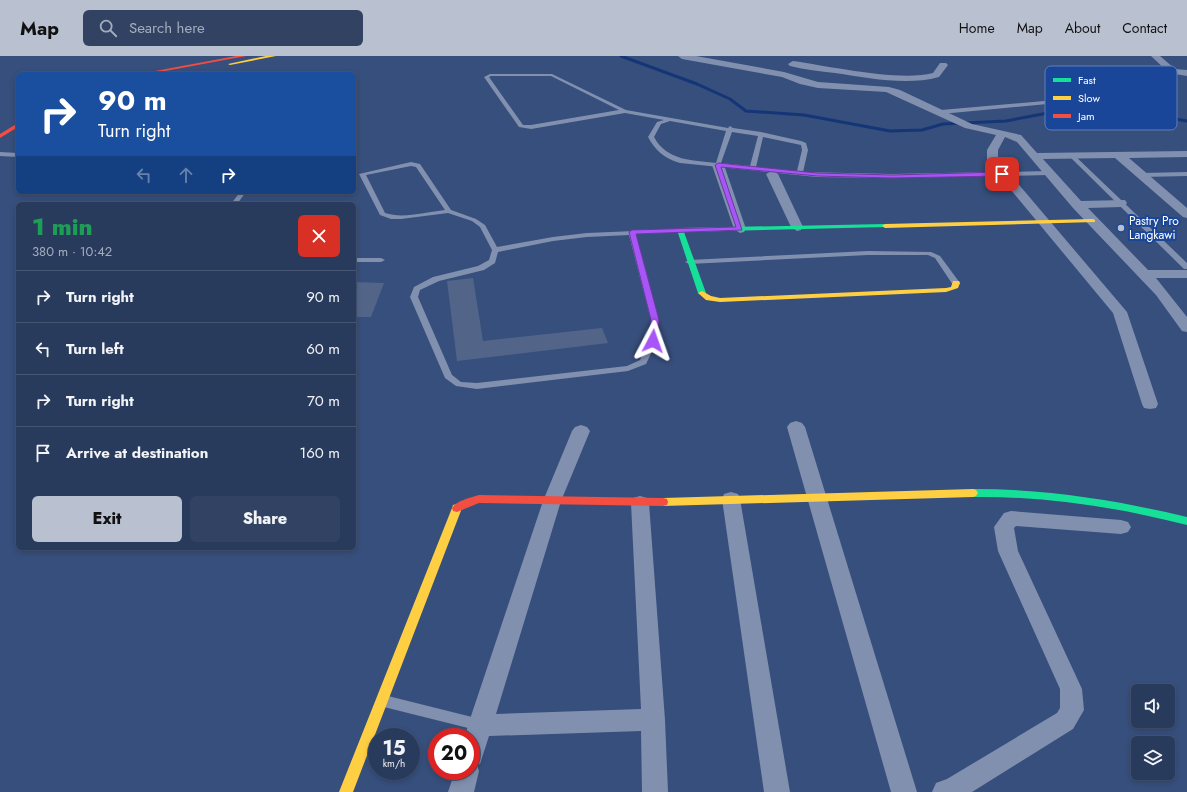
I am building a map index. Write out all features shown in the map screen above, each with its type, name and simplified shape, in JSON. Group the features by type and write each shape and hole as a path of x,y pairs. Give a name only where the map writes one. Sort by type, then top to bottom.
{"street":[{"path":"152,72 244,56"},
{"path":"186,72 271,56"},
{"path":"682,56 784,75 803,82 818,85 886,89 897,92 969,126 1003,133 1021,140 1093,221 1144,274 1181,318 1187,328"},
{"path":"784,75 799,56"},
{"path":"1155,56 1166,66"},
{"path":"793,64 874,75 918,77 935,76 940,72 942,65"},
{"path":"1177,72 1187,73"},
{"path":"0,136 16,126"},
{"path":"1003,133 993,146 991,156 996,166 1120,312 1150,404"},
{"path":"1117,154 1187,214"},
{"path":"1034,156 1187,154"},
{"path":"718,165 740,229"},
{"path":"772,174 796,227"},
{"path":"1171,200 1187,200"},
{"path":"1078,204 1121,203"},
{"path":"956,283 954,288 946,290 720,300 709,298 701,292 689,262 680,230 1093,221"},
{"path":"1144,274 1187,274"},
{"path":"796,427 904,792"},
{"path":"479,728 552,501 580,431"},
{"path":"346,792 458,507 468,502 479,499 640,503 731,498 978,493 1061,496 1148,511 1187,521"},
{"path":"731,498 777,792"},
{"path":"640,503 653,720 655,792"},
{"path":"945,792 952,790 1065,721 1072,710 1071,689 1008,551 1004,527 1011,518 1122,527"},
{"path":"480,725 653,720"},
{"path":"461,792 464,780"}],"lane":[{"path":"625,111 531,127 521,126 486,77 552,75 625,111 668,120 683,120 794,140 804,144 805,150 800,172"},
{"path":"941,112 1045,103"},
{"path":"668,120 659,123 651,137 656,148 668,156 680,161 800,172 892,176 1049,173"},
{"path":"718,165 730,128"},
{"path":"753,168 761,134"},
{"path":"0,154 16,155"},
{"path":"1071,155 1187,267"},
{"path":"449,211 418,164 366,172 362,174 382,214 391,217 401,217 449,211 474,220 483,226 495,250 492,260 480,268 436,279 418,289 414,297 448,376 459,384 477,386 514,383 628,368 643,362 653,341 655,320 632,232"},
{"path":"1142,175 1187,174"},
{"path":"495,250 553,239 632,232 680,230"},
{"path":"689,262 868,253 929,253 938,257 956,283"},
{"path":"356,260 381,260"},
{"path":"383,701 480,725"}],"building":[{"path":"473,278 483,341 602,328 608,343 457,361 447,281"},
{"path":"356,282 384,283 371,317 356,317"}],"waterway":[{"path":"621,56 697,84 730,99 746,111 804,115 890,131 922,130 943,124 1006,121 1045,114"},
{"path":"1177,119 1187,121"}],"traffic: fast":[{"path":"702,293 680,230 885,226"},
{"path":"973,493 1054,496 1108,504 1187,521"}],"traffic: slow":[{"path":"230,64 274,56"},
{"path":"885,226 1093,221"},
{"path":"702,293 709,298 720,300 946,290 954,288 956,283"},
{"path":"663,502 973,493"},
{"path":"346,792 457,508"}],"traffic: jam":[{"path":"152,72 244,56"},
{"path":"0,136 16,126"},
{"path":"457,508 468,502 479,499 663,502"}],"place":[{"name":"Pastry Pro Langkawi","path":"1121,228"}],"route":[{"path":"653,341 655,320 632,232 740,229 718,165 817,174 892,176 1002,174"}]}
